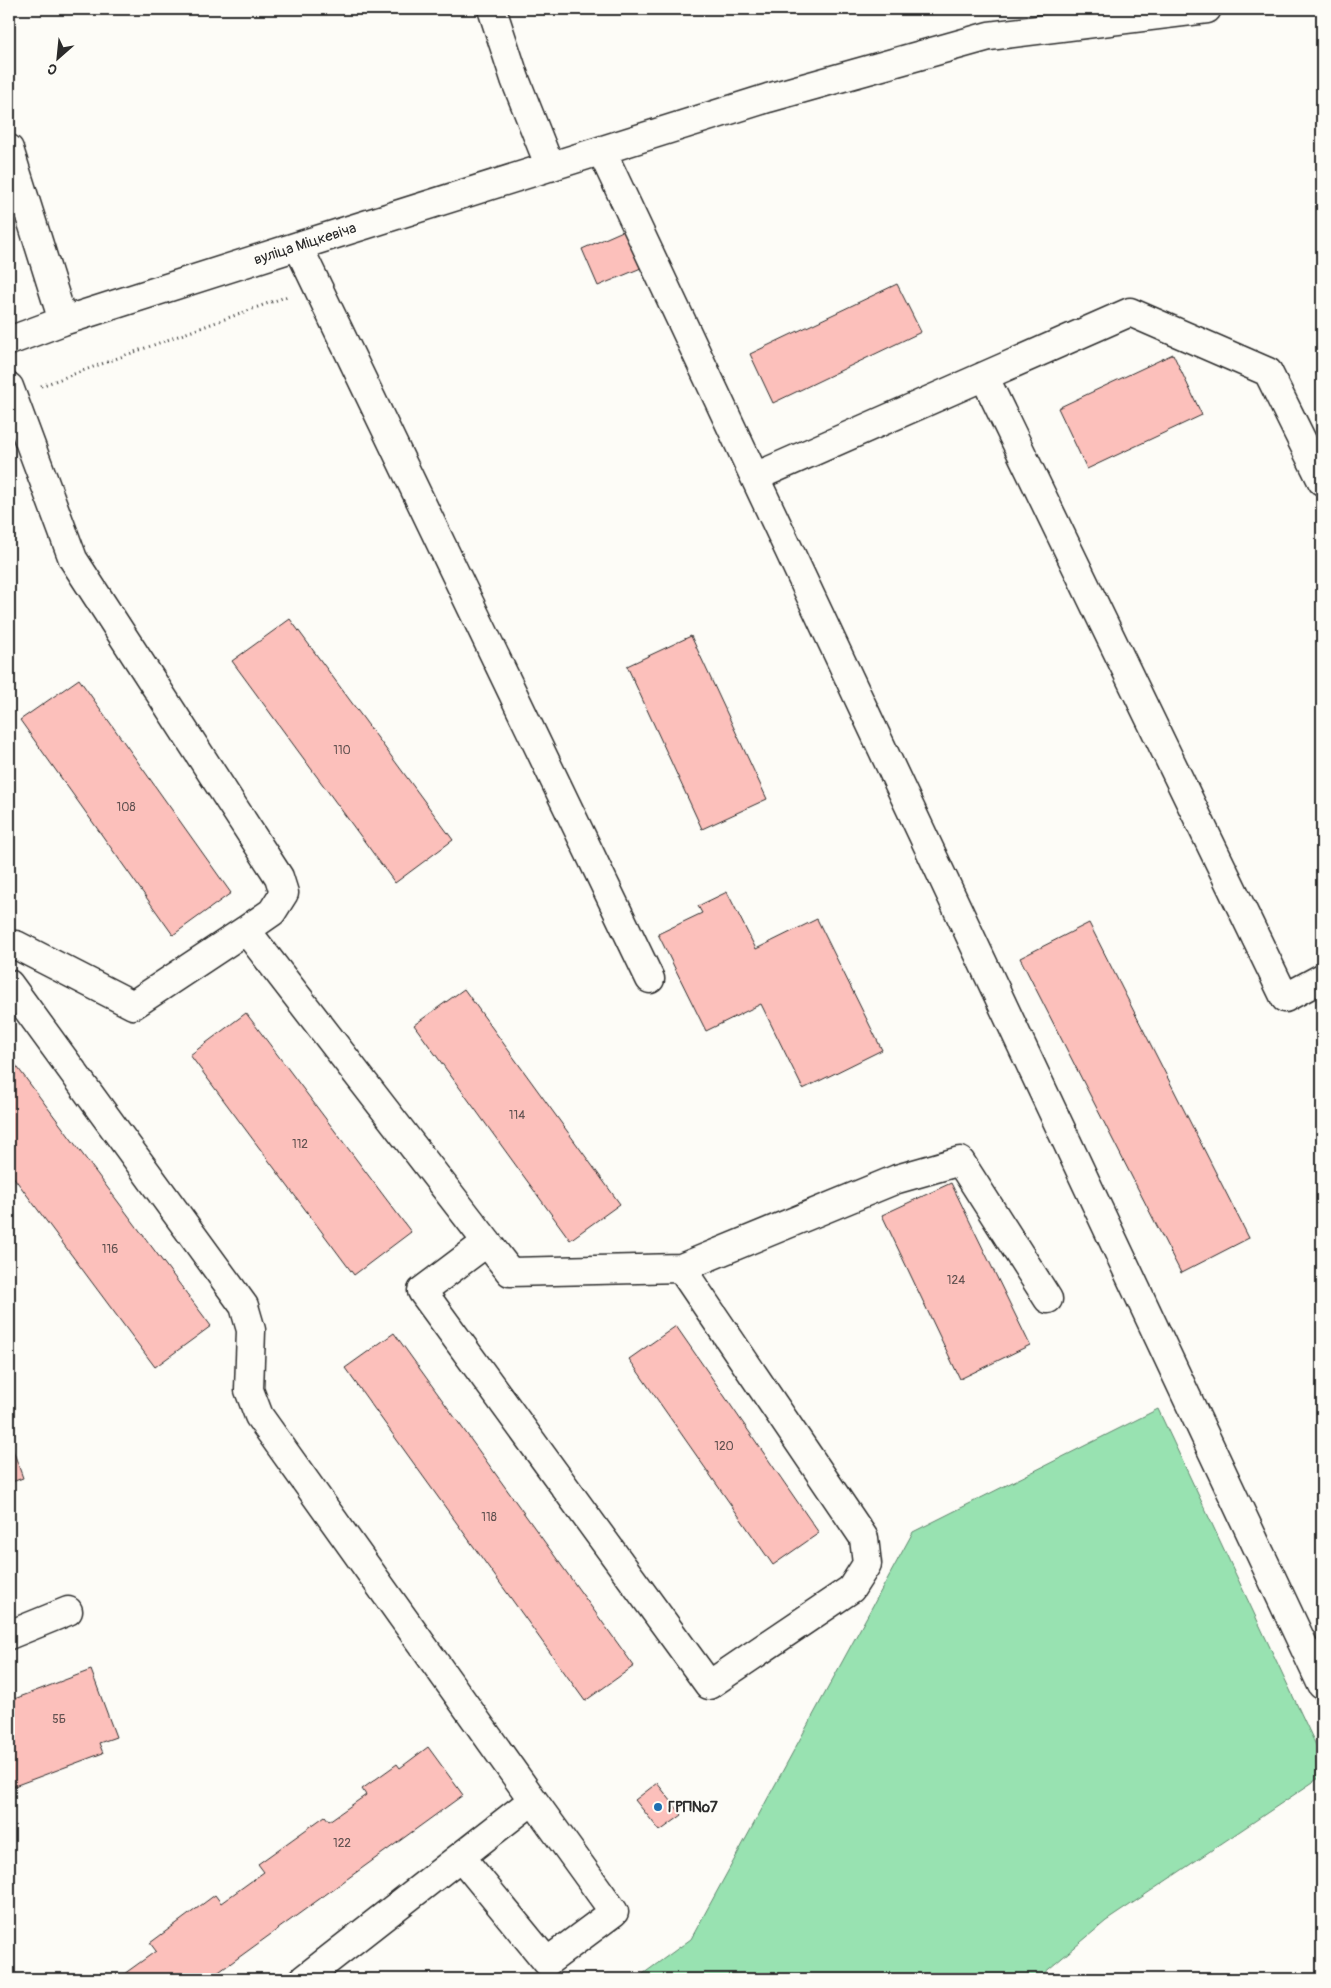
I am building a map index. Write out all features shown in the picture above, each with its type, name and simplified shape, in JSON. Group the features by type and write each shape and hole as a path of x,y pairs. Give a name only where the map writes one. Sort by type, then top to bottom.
{"street":[{"path":"492,9 515,79 550,167"},
{"name":"вуліца Міцкевіча","path":"9,342 63,321 768,98 989,36 1207,9"},
{"path":"9,149 63,321"},
{"path":"602,152 1322,1685"},
{"path":"298,246 650,979"},
{"path":"755,476 1130,312 1268,372 1322,481"},
{"path":"984,376 1286,998 1322,978"},
{"path":"9,946 16,945 133,1005 272,912 284,893 279,877 73,559 10,392"},
{"path":"246,930 510,1272 681,1268 897,1180 960,1161 1048,1299"},
{"path":"9,984 244,1306 251,1330 249,1390 259,1416 614,1912 547,1962 461,1857"},
{"path":"487,1242 422,1291 709,1685 851,1589 867,1564 864,1538 681,1268"},
{"path":"9,1635 68,1611"},
{"path":"304,1979 533,1800"}],"path":[{"path":"10,392 317,285"}],"green space":[{"path":"1158,1409 1322,1758 1322,1776 1106,1921 1037,1979 636,1979 691,1939 913,1532"}],"building":[{"path":"625,230 641,268 598,286 582,249"},
{"path":"897,284 921,332 773,403 750,354"},
{"path":"1173,354 1202,415 1087,469 1058,408"},
{"path":"290,619 453,840 395,883 232,661"},
{"path":"691,636 767,799 702,829 627,666"},
{"path":"79,679 231,893 173,935 20,720"},
{"path":"727,892 756,949 817,919 882,1050 803,1089 761,1004 706,1031 658,934 702,913 698,906"},
{"path":"1089,923 1249,1238 1181,1273 1020,958"},
{"path":"464,989 620,1204 570,1240 414,1025"},
{"path":"246,1013 411,1232 354,1275 190,1055"},
{"path":"9,1056 211,1326 155,1367 9,1171"},
{"path":"951,1183 1030,1345 960,1379 882,1215"},
{"path":"676,1326 819,1533 773,1565 629,1359"},
{"path":"394,1333 634,1666 585,1701 345,1368"},
{"path":"9,1439 23,1478 9,1483"},
{"path":"91,1670 116,1737 99,1743 103,1753 9,1788 9,1701"},
{"path":"428,1747 463,1795 209,1979 117,1979 156,1951 150,1943 215,1895 221,1903 264,1872 258,1864 325,1816 329,1821 366,1795 362,1789 397,1764 400,1768"},
{"name":"ГРП№7","path":"657,1783 682,1815 660,1831 635,1800"}],"place":[{"name":"ГРП№7","path":"658,1807"}]}
